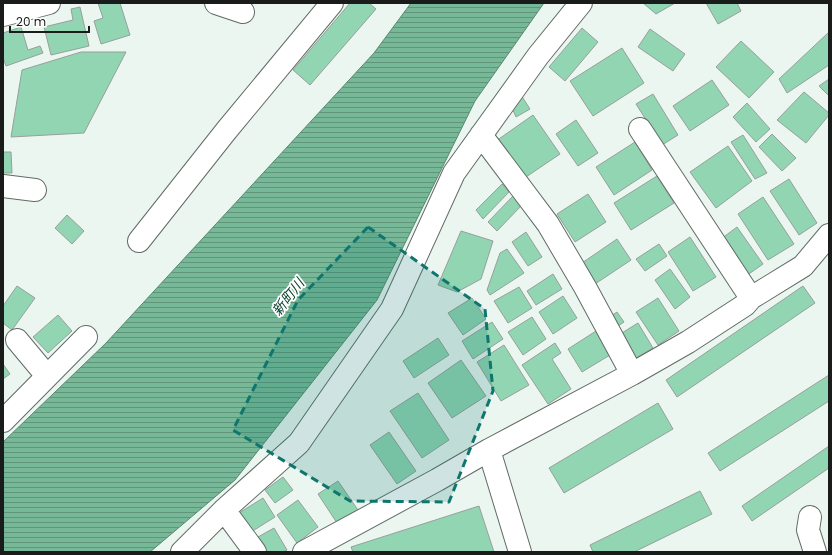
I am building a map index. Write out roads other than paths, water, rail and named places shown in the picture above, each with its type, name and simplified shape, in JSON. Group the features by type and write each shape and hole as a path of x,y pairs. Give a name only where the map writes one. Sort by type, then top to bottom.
{"street":[{"path":"3,15 49,3"},
{"path":"216,3 243,12"},
{"path":"139,241 226,131 332,3"},
{"path":"182,552 224,510 299,443 392,309 454,173 538,56 581,3"},
{"path":"640,129 752,298"},
{"path":"481,136 548,224 585,287 632,374"},
{"path":"3,186 35,190"},
{"path":"304,552 489,450 632,374 688,342 745,305 752,298 803,266 829,235"},
{"path":"3,420 86,337"},
{"path":"17,340 47,376"},
{"path":"489,450 520,552"},
{"path":"224,510 255,552"},
{"path":"810,516 808,530 815,552"}],"water":[{"name":"新町川","path":"411,3 544,3 475,101 377,300 235,480 150,552 3,552 3,442 106,343 374,53"}]}
